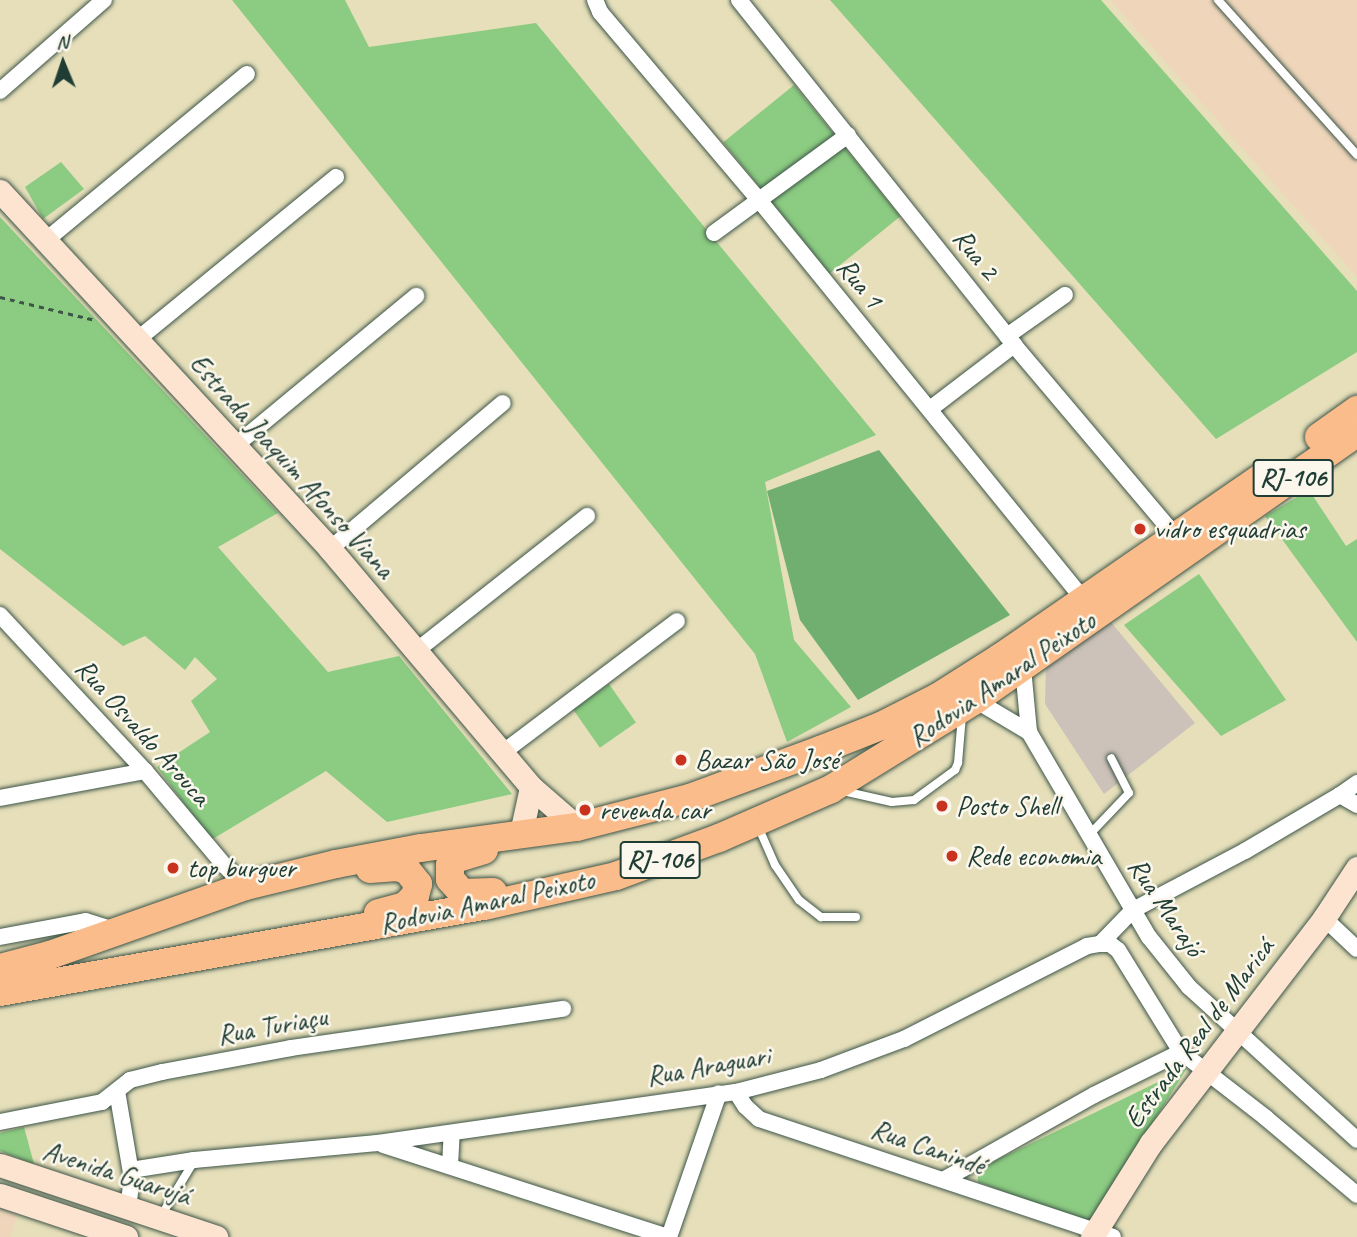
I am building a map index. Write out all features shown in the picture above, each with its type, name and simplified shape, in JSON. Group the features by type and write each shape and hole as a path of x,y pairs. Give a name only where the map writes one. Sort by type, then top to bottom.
{"highway":[{"name":"Rodovia Amaral Peixoto","path":"0,968 88,942 246,886 336,864 521,833 577,827 671,803 881,726 938,697 1176,537 1357,410"},
{"name":"Rodovia Amaral Peixoto","path":"0,992 471,908 616,876 749,825 831,789 969,704 1353,439"},
{"path":"671,803 650,816 596,832 463,855 450,865 450,879 461,893 477,894 531,886 621,865 707,834 749,825"},
{"path":"88,942 114,941 233,904 380,867 407,870 418,884 415,897 405,906 226,943 189,958"}],"street":[{"path":"0,91 104,0"},
{"name":"Rua 1","path":"596,0 600,12 760,200 1084,600"},
{"name":"Rua 2","path":"739,0 1011,341 1176,537"},
{"path":"45,241 247,74"},
{"path":"714,233 848,135"},
{"path":"138,340 336,177"},
{"name":"Estrada Joaquim Afonso Viana","path":"0,191 330,549 531,787 577,827"},
{"path":"930,409 1065,295"},
{"path":"236,446 416,296"},
{"path":"330,549 503,403"},
{"path":"416,651 586,516"},
{"name":"Rua Osvaldo Arouca","path":"0,615 145,771 225,866 246,886"},
{"path":"502,753 677,621"},
{"name":"Rua Marajó","path":"1023,668 1028,732 1149,937 1189,987 1357,1140"},
{"name":"Rua Marajó","path":"969,704 1028,732"},
{"path":"0,798 145,771"},
{"path":"1100,944 1133,910 1245,851 1357,783"},
{"path":"521,833 531,787"},
{"path":"1340,795 1357,805"},
{"name":"Estrada Real de Maricá","path":"1100,1235 1151,1143 1324,918 1357,868"},
{"path":"1324,918 1357,949"},
{"path":"0,937 86,921 116,931"},
{"path":"1100,944 1110,944 1118,950 1181,1052 1266,1118 1357,1195"},
{"name":"Rua Araguari","path":"131,1170 194,1160 377,1143 736,1091 821,1070 893,1043 1087,946 1100,944"},
{"name":"Rua Turiaçu","path":"0,1122 102,1102 136,1078 291,1048 563,1010"},
{"path":"945,1179 1094,1095 1181,1052"},
{"path":"117,1091 131,1170 132,1189 128,1208"},
{"name":"Rua Canindé","path":"736,1091 745,1106 759,1119 945,1179 1100,1235"},
{"path":"377,1143 668,1237 719,1093"},
{"path":"450,1166 452,1133"},
{"name":"Avenida Guarujá","path":"0,1165 128,1208 156,1228 216,1237"},
{"name":"Avenida Guarujá","path":"0,1195 126,1237"}],"lane":[{"path":"1218,0 1357,155"},
{"path":"831,789 892,803 914,800 955,769 969,704"},
{"path":"1089,835 1129,793 1111,758"},
{"path":"749,825 799,900 821,917 856,917"},
{"path":"156,1228 194,1160"}],"path":[{"path":"0,297 87,319 121,323"}],"shaded area":[{"path":"1110,0 1357,0 1357,277"},
{"path":"1110,621 1195,723 1104,794 1045,704 1046,663"},
{"path":"0,1207 18,1212 10,1237 0,1237"}],"green space":[{"path":"232,0 345,0 369,47 536,23 876,435 765,482 794,640 851,707 787,742 755,654"},
{"path":"830,0 1101,0 1357,291 1357,352 1216,439"},
{"path":"794,85 900,216 830,274 723,142"},
{"path":"61,162 84,189 43,219 25,187"},
{"path":"0,217 278,513 218,547 328,672 399,656 512,794 387,822 326,771 211,840 157,767 210,732 191,701 217,679 195,657 185,670 145,636 123,646 0,549"},
{"path":"879,450 1010,615 858,700 800,620 767,491"},
{"path":"1309,490 1346,546 1357,539 1357,642 1265,516"},
{"path":"1199,574 1286,700 1221,736 1124,625"},
{"path":"609,684 636,723 600,748 573,709"},
{"path":"1187,1068 1090,1223 978,1182 978,1169"},
{"path":"24,1127 34,1164 0,1151 0,1133"}],"place":[{"name":"vidro esquadrias","path":"1140,529"},
{"name":"Bazar São José","path":"681,760"},
{"name":"Posto Shell","path":"942,806"},
{"name":"revenda car","path":"585,810"},
{"name":"Rede economia","path":"952,856"},
{"name":"top burguer","path":"173,868"}]}
